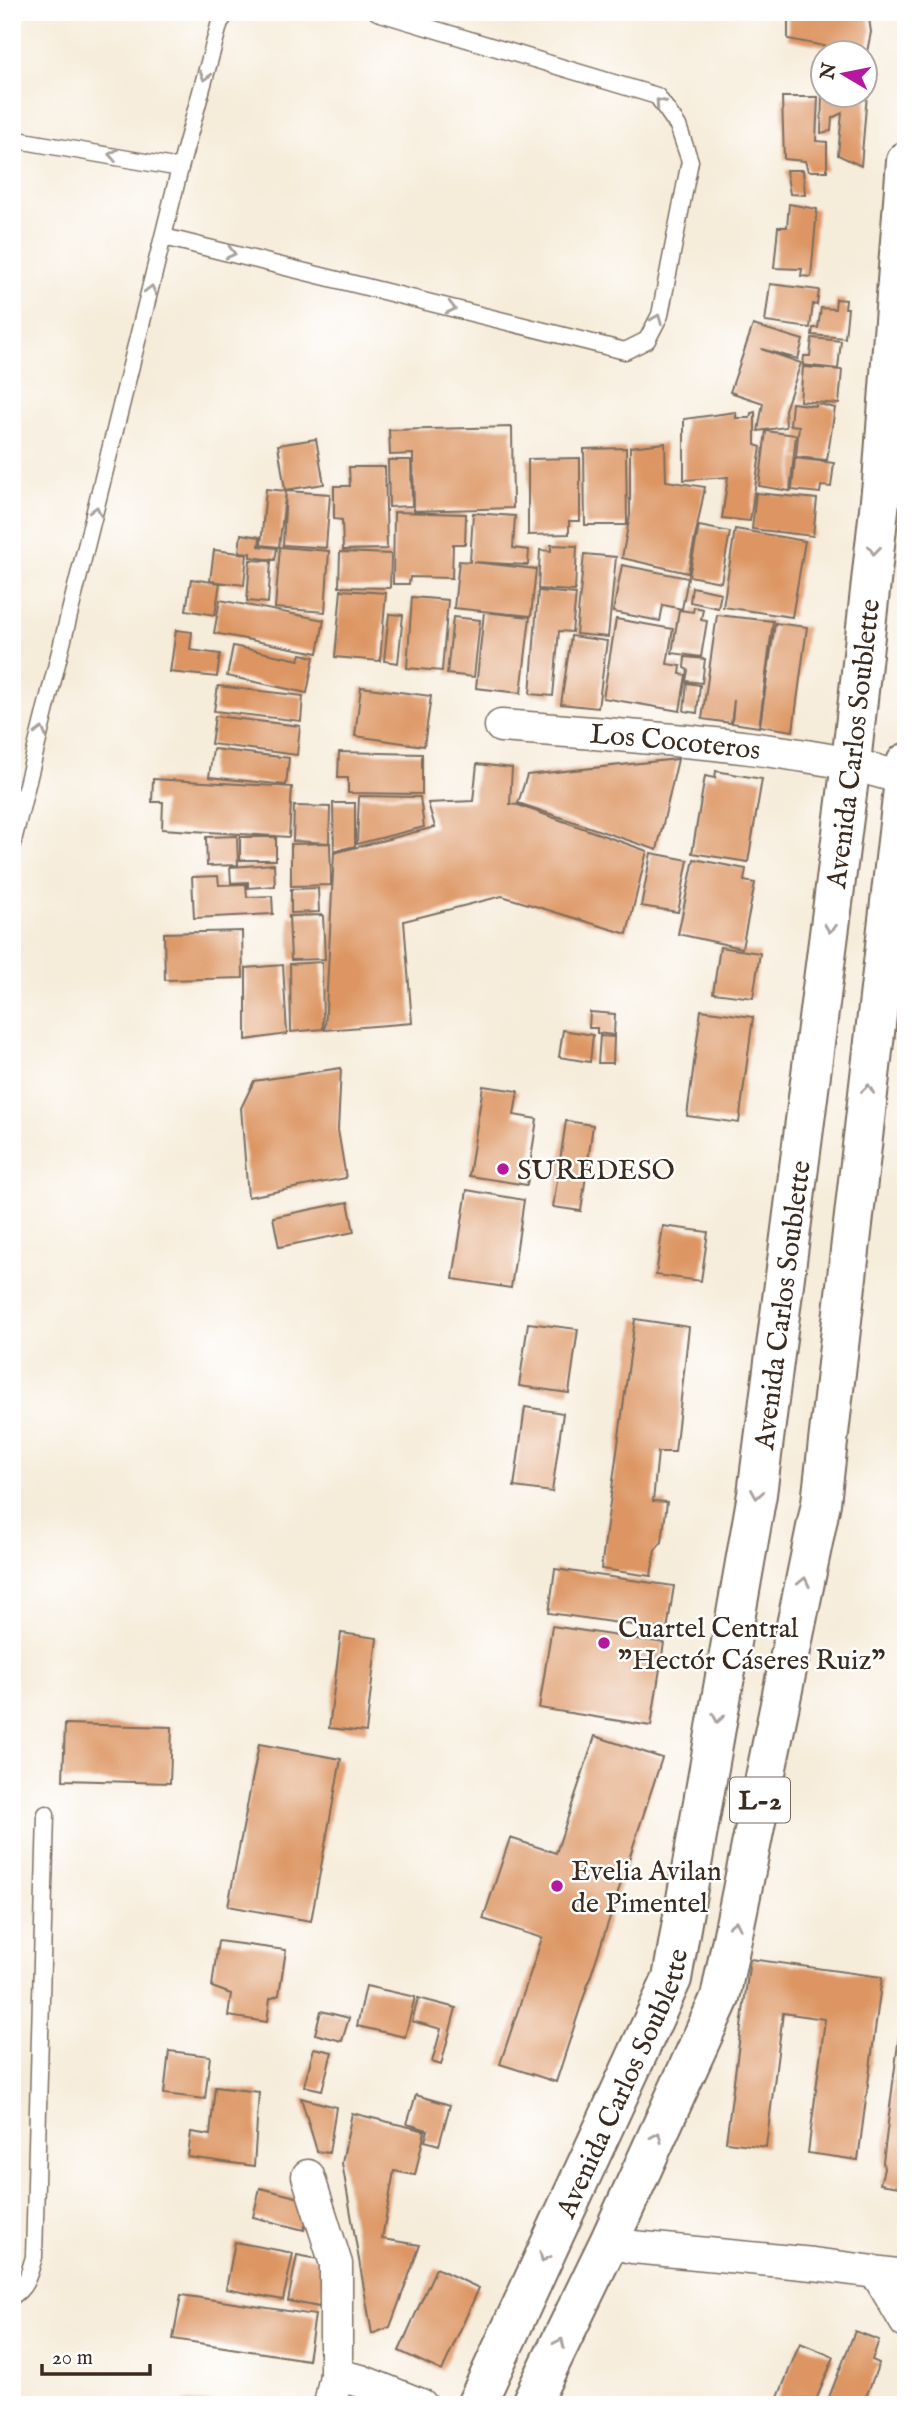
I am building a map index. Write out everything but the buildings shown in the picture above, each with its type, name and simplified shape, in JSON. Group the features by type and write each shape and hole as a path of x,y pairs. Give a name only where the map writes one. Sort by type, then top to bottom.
{"main road":[{"name":"Avenida Carlos Soublette","path":"476,2405 672,1979 757,1494 851,763 882,482 906,161"},
{"name":"Avenida Carlos Soublette","path":"530,2405 609,2242 720,1998 821,1503 905,774"}],"street":[{"name":"Los Cocoteros","path":"501,726 674,739 851,763 905,774"},
{"path":"307,2176 335,2264 333,2390 361,2381 422,2405"},
{"path":"609,2242 633,2247 891,2274 906,2322"}],"lane":[{"path":"12,845 180,167 219,22 228,12"},
{"path":"164,237 625,351 647,340 660,314 690,161 678,126 657,96 377,12"},
{"path":"12,139 180,167"},
{"path":"12,2296 21,2290 28,2278 34,2257 46,1814"}],"place":[{"name":"SUREDESO","path":"503,1169"},
{"name":"Cuartel Central \"Hectór Cáseres Ruiz\"","path":"604,1643"},
{"name":"Evelia Avilan de Pimentel","path":"557,1886"}]}
